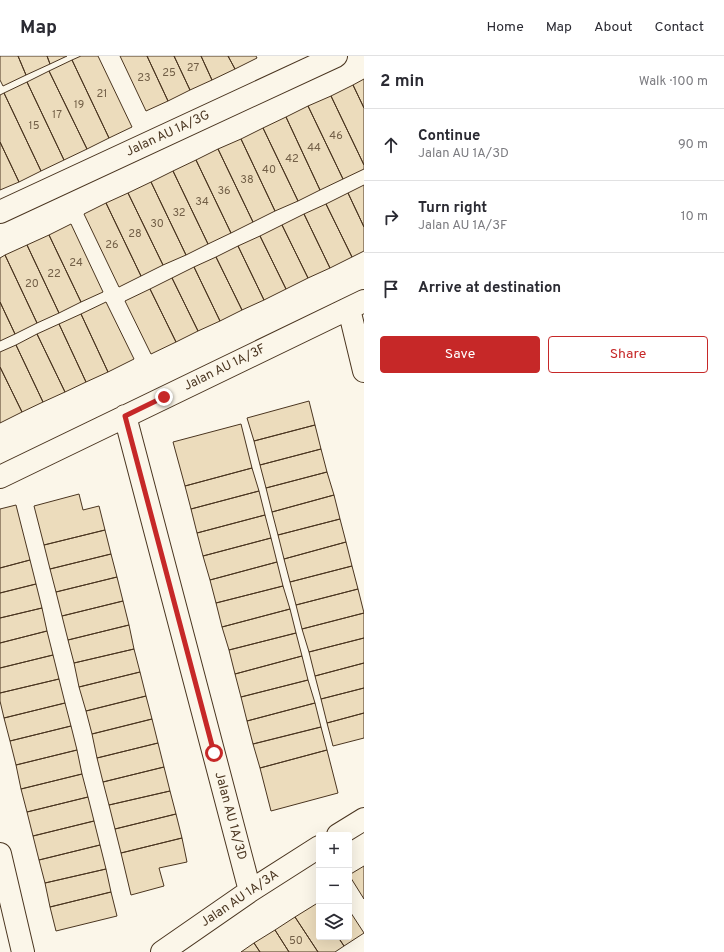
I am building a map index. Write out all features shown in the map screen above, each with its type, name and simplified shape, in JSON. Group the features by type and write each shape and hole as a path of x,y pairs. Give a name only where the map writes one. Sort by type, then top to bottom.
{"street":[{"name":"Jalan AU 1A/3G","path":"0,212 336,56"},
{"path":"356,305 364,371"},
{"name":"Jalan AU 1A/3F","path":"0,477 356,305"},
{"name":"Jalan AU 1A/3D","path":"125,416 250,891"},
{"path":"343,832 364,818"},
{"name":"Jalan AU 1A/3A","path":"162,952 250,891 316,849"},
{"path":"0,854 23,952"}],"building":[{"path":"0,56 18,56 26,75 3,86 0,80"},
{"path":"18,56 47,56 50,64 26,75"},
{"path":"47,56 67,56 50,64"},
{"path":"81,56 98,56 132,127 109,138 72,60"},
{"path":"120,56 147,56 168,101 146,111"},
{"path":"147,56 174,56 190,90 168,101"},
{"path":"174,56 201,56 212,80 190,90"},
{"path":"201,56 228,56 235,69 212,80"},
{"path":"228,56 256,56 257,58 235,69"},
{"path":"72,60 109,138 87,149 49,71"},
{"path":"49,71 87,149 64,160 27,82"},
{"path":"364,79 364,108 353,85"},
{"path":"27,82 64,160 41,171 4,93"},
{"path":"353,85 364,108 364,165 331,96"},
{"path":"4,93 41,171 19,182 0,142 0,95"},
{"path":"331,96 364,165 364,169 343,179 308,106"},
{"path":"308,106 343,179 320,190 286,117"},
{"path":"286,117 320,190 298,201 263,128"},
{"path":"263,128 298,201 275,211 241,139"},
{"path":"241,139 275,211 253,222 218,149"},
{"path":"0,142 19,182 0,190"},
{"path":"218,149 253,222 231,233 196,160"},
{"path":"196,160 231,233 208,244 173,171"},
{"path":"173,171 208,244 186,255 151,182"},
{"path":"151,182 186,255 163,265 128,193"},
{"path":"364,185 364,227 348,193"},
{"path":"128,193 163,265 141,276 106,203"},
{"path":"348,193 364,227 364,251 352,257 326,204"},
{"path":"106,203 141,276 119,287 84,214"},
{"path":"326,204 352,257 330,268 304,214"},
{"path":"304,214 330,268 308,278 282,225"},
{"path":"71,224 103,292 81,302 49,235"},
{"path":"282,225 308,278 286,289 260,236"},
{"path":"49,235 81,302 59,313 27,245"},
{"path":"260,236 286,289 264,300 238,246"},
{"path":"27,245 59,313 37,323 5,255"},
{"path":"238,246 264,300 242,310 216,257"},
{"path":"5,255 37,323 15,334 0,302 0,258"},
{"path":"216,257 242,310 220,321 194,267"},
{"path":"194,267 220,321 198,331 172,278"},
{"path":"172,278 198,331 176,342 150,289"},
{"path":"150,289 176,342 151,354 125,301"},
{"path":"0,302 15,334 0,341"},
{"path":"106,302 134,359 108,372 81,314"},
{"path":"81,314 108,372 86,382 59,324"},
{"path":"59,324 86,382 65,392 37,334"},
{"path":"37,334 65,392 43,402 16,345"},
{"path":"16,345 43,402 22,412 0,367 0,352"},
{"path":"0,367 22,412 0,423"},
{"path":"309,401 315,425 254,441 247,418"},
{"path":"241,424 252,468 185,486 173,442"},
{"path":"315,425 321,449 260,465 254,441"},
{"path":"321,449 327,472 266,488 260,465"},
{"path":"252,468 259,491 191,509 185,486"},
{"path":"327,472 334,495 272,512 266,488"},
{"path":"259,491 265,515 197,533 191,509"},
{"path":"79,494 83,510 99,506 105,530 44,545 34,506"},
{"path":"334,495 340,519 278,535 272,512"},
{"path":"16,505 30,560 0,568 0,509"},
{"path":"265,515 271,538 203,556 197,533"},
{"path":"340,519 346,542 284,559 278,535"},
{"path":"105,530 111,554 50,569 44,545"},
{"path":"271,538 277,562 210,580 203,556"},
{"path":"346,542 352,566 290,582 284,559"},
{"path":"111,554 117,577 56,592 50,569"},
{"path":"30,560 36,584 0,593 0,568"},
{"path":"277,562 283,586 216,603 210,580"},
{"path":"352,566 358,589 296,605 290,582"},
{"path":"117,577 123,601 62,616 56,592"},
{"path":"36,584 42,608 0,618 0,593"},
{"path":"283,586 290,609 222,627 216,603"},
{"path":"358,589 364,613 302,629 296,605"},
{"path":"123,601 129,625 68,640 62,616"},
{"path":"42,608 47,631 0,643 0,618"},
{"path":"290,609 296,633 229,650 222,627"},
{"path":"364,613 364,638 309,652 302,629"},
{"path":"129,625 134,649 74,663 68,640"},
{"path":"47,631 53,655 0,668 0,643"},
{"path":"296,633 302,656 235,674 229,650"},
{"path":"364,638 364,663 315,676 309,652"},
{"path":"134,649 140,672 79,687 74,663"},
{"path":"53,655 59,679 0,693 0,668"},
{"path":"302,656 308,680 241,697 235,674"},
{"path":"364,663 364,688 321,699 315,676"},
{"path":"140,672 146,696 86,711 79,687"},
{"path":"59,679 65,703 4,718 0,701 0,693"},
{"path":"308,680 315,703 247,721 241,697"},
{"path":"364,688 364,713 327,723 321,699"},
{"path":"146,696 152,719 92,734 86,711"},
{"path":"65,703 71,726 10,741 4,718"},
{"path":"315,703 321,727 253,744 247,721"},
{"path":"364,713 364,738 333,746 327,723"},
{"path":"152,719 158,743 97,758 92,734"},
{"path":"71,726 77,750 16,765 10,741"},
{"path":"321,727 327,750 260,768 253,744"},
{"path":"158,743 164,767 103,782 97,758"},
{"path":"77,750 82,774 21,789 16,765"},
{"path":"327,750 338,793 271,811 260,768"},
{"path":"164,767 170,791 109,805 103,782"},
{"path":"82,774 88,797 27,812 21,789"},
{"path":"170,791 176,814 115,829 109,805"},
{"path":"88,797 94,821 33,836 27,812"},
{"path":"176,814 182,838 121,853 115,829"},
{"path":"94,821 100,845 39,860 33,836"},
{"path":"182,838 187,862 159,868 164,886 131,895 121,853"},
{"path":"100,845 106,869 45,883 39,860"},
{"path":"364,866 364,899 352,880 352,873"},
{"path":"106,869 111,892 50,907 45,883"},
{"path":"111,892 117,916 56,931 50,907"},
{"path":"316,904 316,940 340,940 344,946 335,952 318,952 295,917"},
{"path":"352,915 364,933 344,946 340,940 352,940"},
{"path":"295,917 318,952 289,952 275,930"},
{"path":"275,930 289,952 260,952 254,943"},
{"path":"254,943 260,952 241,952"}],"route":[{"path":"164,397 125,416 214,753"}]}
